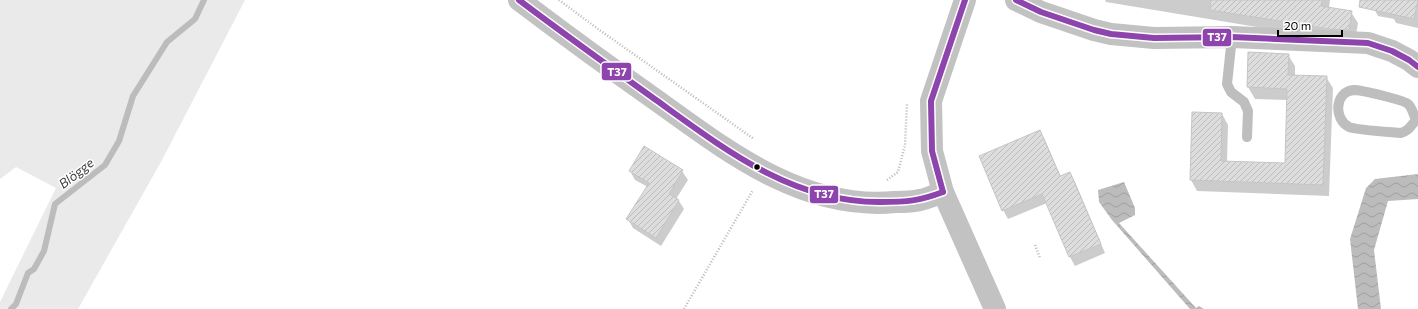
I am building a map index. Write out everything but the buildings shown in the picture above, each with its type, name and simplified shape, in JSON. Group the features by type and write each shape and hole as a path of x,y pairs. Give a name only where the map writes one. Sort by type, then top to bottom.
{"street":[{"path":"518,0 716,144 763,172 812,193 858,202 882,204 920,200 943,192"},
{"path":"965,0 931,101 932,151 943,192 995,309"},
{"path":"1016,0 1049,14 1094,30 1112,34 1154,38 1232,37 1368,43 1392,51 1409,60 1418,67"}],"lane":[{"path":"1232,37 1227,84 1228,89 1244,102 1248,111 1247,137"},
{"path":"1354,90 1395,98 1409,104 1417,120 1408,131 1401,133 1350,128 1343,122 1338,114 1338,104 1344,94 1354,90"}],"path":[{"path":"559,0 756,140"},
{"path":"882,184 898,172 905,145 908,98"},
{"path":"684,309 763,172"},
{"path":"1035,245 1040,258"}],"shaded area":[{"path":"0,0 245,0 162,160 78,309 0,309 0,302 56,188 16,167 0,179"}],"water":[{"path":"1418,174 1418,199 1388,201 1374,250 1381,309 1358,309 1350,239 1366,188 1375,179"},
{"path":"1124,182 1135,208 1135,215 1119,223 1196,308 1199,306 1204,309 1190,309 1112,220 1099,202 1098,190"}],"waterway":[{"name":"Blögge","path":"11,309 16,304 28,273 34,269 44,251 55,204 105,165 119,141 133,96 167,42 195,19 204,0"}],"transit line":[{"name":"T37","path":"519,0 707,137 761,170 789,183 818,193 849,200 881,202 913,200 943,192"},
{"name":"T37","path":"943,192 932,151 931,101 965,0"},
{"name":"T37","path":"1016,0 1041,12 1094,30 1111,34 1154,38 1232,37 1368,43 1392,51 1409,60 1418,67"}]}
